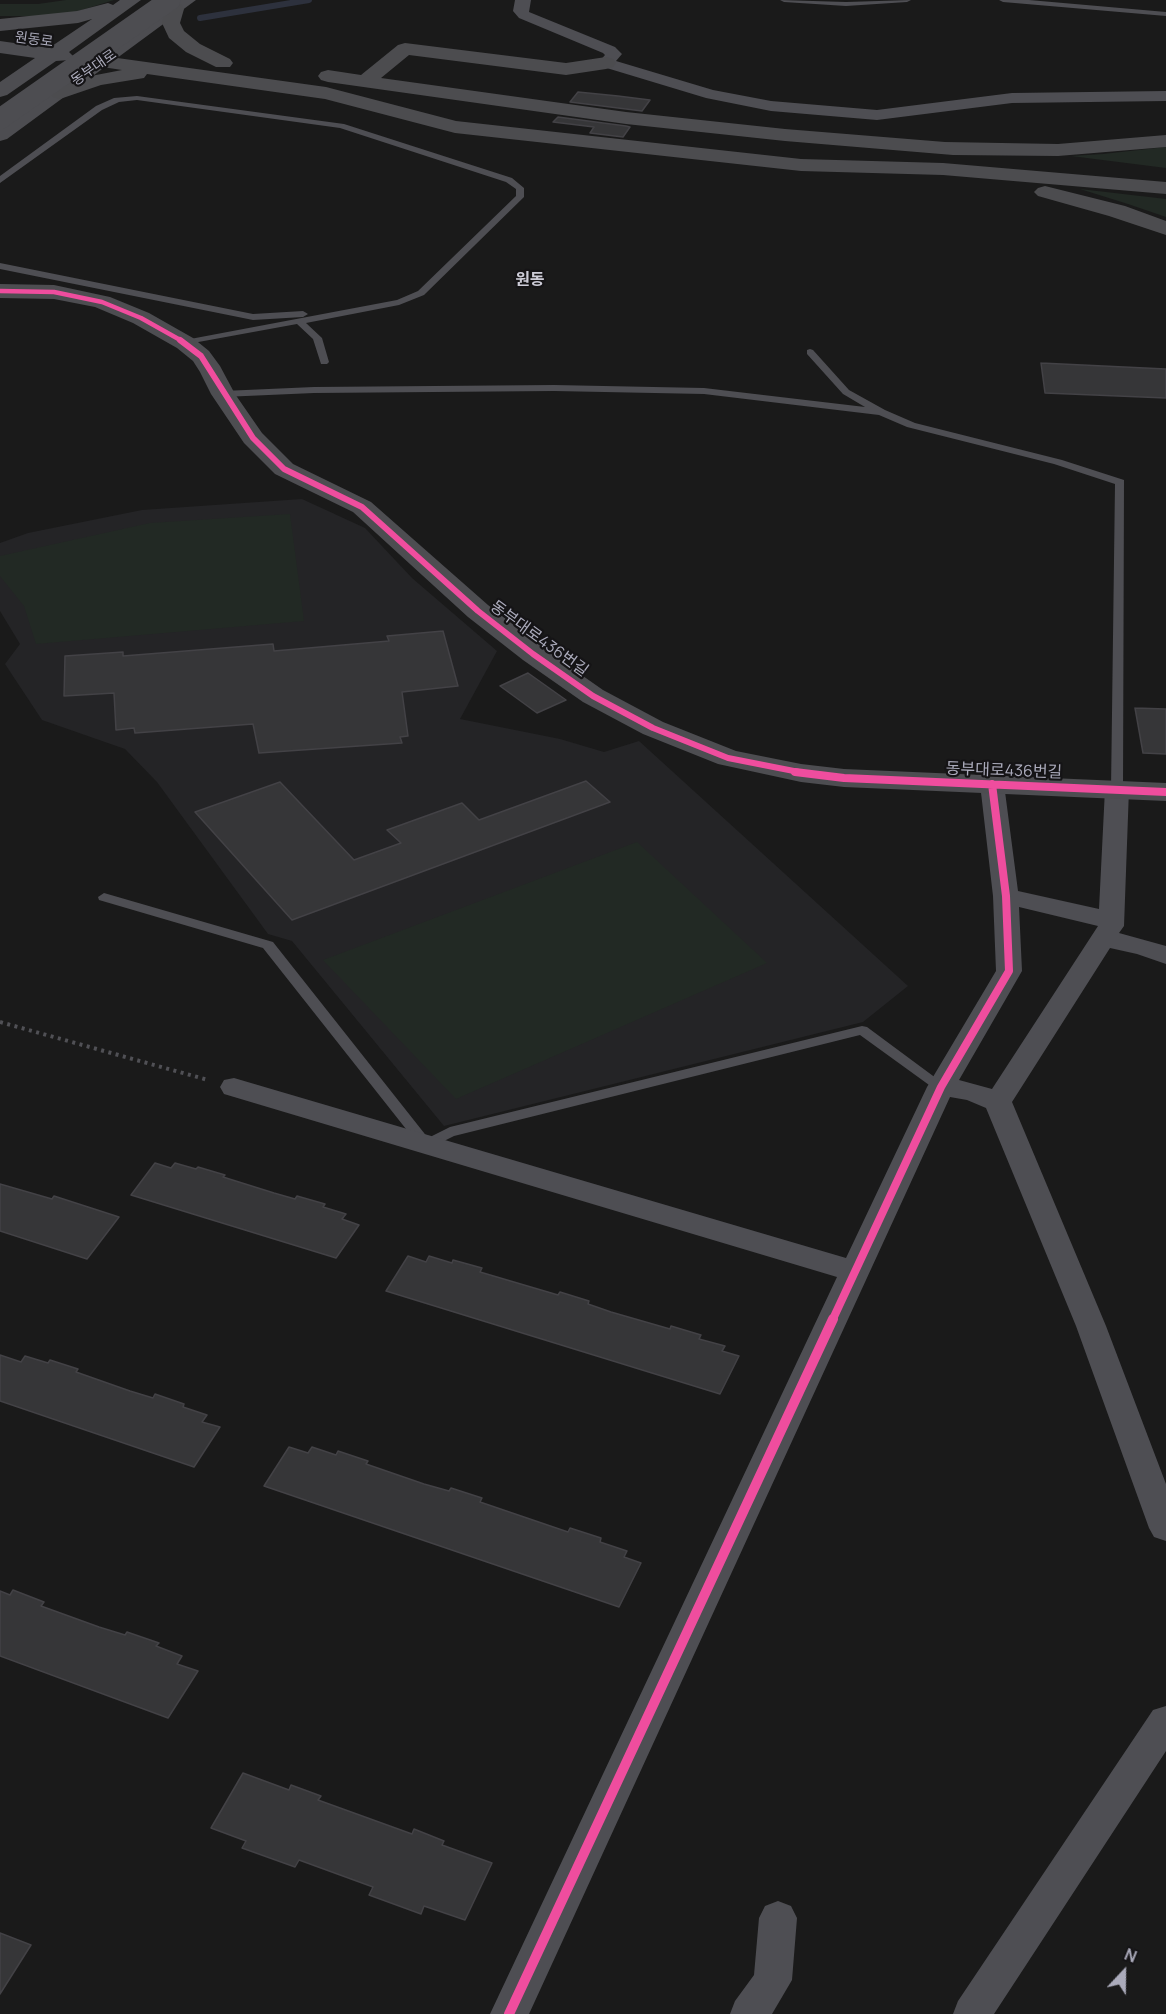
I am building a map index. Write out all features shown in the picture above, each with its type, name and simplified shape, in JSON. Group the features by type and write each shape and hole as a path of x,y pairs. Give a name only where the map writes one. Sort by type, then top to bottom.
{"highway":[{"path":"177,3 171,23 176,34 193,48 223,63"},
{"path":"364,81 405,49 566,69 606,63"},
{"path":"111,57 223,63 637,119 785,135 946,148 1166,175"},
{"path":"111,57 153,71 326,93 455,127 801,165 943,169 1166,188"},
{"path":"60,93 99,80 153,71"},
{"path":"946,148 1058,150 1166,141"},
{"path":"943,169 1118,211 1166,228"}],"street":[{"name":"동부대로","path":"0,106 149,0"},
{"path":"523,0 520,12 524,15 609,50 614,54 606,63 712,95 771,106 877,115 1012,98 1166,96"},
{"path":"0,25 78,17 128,3"},
{"path":"0,63 4,88 128,3"},
{"name":"동부대로","path":"0,135 111,57 177,3"},
{"name":"동부대로","path":"0,119 177,3"},
{"name":"원동로","path":"0,35 62,49"},
{"path":"0,47 62,49 111,57"},
{"name":"동부대로436번길","path":"0,291 54,292 102,302 141,318 185,343 212,371 223,394 253,438 284,469 362,507 478,611 533,654 593,696 653,728 728,758 801,773 844,778 1166,792"},
{"path":"509,2014 941,1087 1009,971 1006,896 992,784"},
{"path":"998,1102 1107,929 1118,789"},
{"path":"1006,896 1107,929 1166,956"},
{"path":"234,1087 856,1272"},
{"path":"941,1087 972,1091 998,1102 1091,1326 1166,1528"},
{"path":"972,2014 1166,1721"},
{"path":"749,2014 773,1980 778,1918"}],"lane":[{"path":"784,0 819,3 907,0"},
{"path":"860,0 870,3"},
{"path":"1003,0 1166,14"},
{"path":"0,180 99,108 117,100 137,98 341,126 509,180 520,188 520,197 421,292 399,302 185,343"},
{"path":"0,266 253,317 351,312"},
{"path":"300,322 317,338 324,362"},
{"path":"810,351 846,392 881,412 911,425 1058,462 1120,482 1118,789"},
{"path":"223,394 314,390 554,387 704,391 881,412"},
{"path":"104,897 268,945 426,1145 450,1132 862,1030 941,1087"}],"path":[{"path":"0,1022 234,1087"}],"shaded area":[{"path":"66,0 114,0 72,13 0,16 0,4 38,4"},
{"path":"1166,147 1166,168 1071,156 1103,154"},
{"path":"1080,189 1166,199 1166,217 1128,204"},
{"path":"302,499 365,528 412,578 497,651 460,719 560,739 604,752 639,741 908,986 863,1022 444,1126 292,941 268,934 157,782 125,749 42,720 5,664 20,644 0,611 0,543 28,533 142,510"},
{"path":"290,514 304,621 36,644 24,606 0,576 0,556 150,523"},
{"path":"637,842 767,963 456,1099 323,960"}],"building":[{"path":"578,92 650,100 642,111 570,102"},
{"path":"558,117 630,127 623,137 590,133 594,127 553,122"},
{"path":"1041,363 1166,369 1166,398 1045,393"},
{"path":"443,631 458,686 402,692 408,736 400,737 402,743 259,753 253,724 135,733 134,728 116,730 114,693 64,696 65,656 123,652 123,656 273,644 274,651 389,641 387,636"},
{"path":"528,673 566,700 537,713 500,686"},
{"path":"1135,708 1166,709 1166,754 1143,753"},
{"path":"586,781 610,802 292,920 195,812 280,782 354,860 401,843 387,830 462,803 479,820"},
{"path":"155,1163 171,1168 175,1163 196,1169 198,1167 274,1193 295,1199 297,1196 325,1204 323,1207 346,1214 342,1219 359,1225 336,1258 131,1195"},
{"path":"0,1184 52,1199 54,1196 119,1217 87,1259 0,1231"},
{"path":"408,1256 426,1262 429,1256 482,1268 480,1272 558,1295 560,1292 589,1301 588,1304 611,1312 670,1329 671,1326 701,1335 699,1339 725,1346 722,1351 739,1356 720,1394 386,1291"},
{"path":"0,1355 21,1362 25,1356 48,1363 50,1360 130,1391 153,1398 155,1394 207,1415 202,1422 220,1427 194,1467 0,1401"},
{"path":"289,1447 308,1453 312,1447 336,1455 338,1451 368,1461 366,1464 424,1484 449,1491 451,1488 482,1498 480,1502 568,1532 570,1528 601,1538 600,1542 627,1551 624,1557 641,1563 619,1607 264,1486"},
{"path":"13,1590 44,1602 41,1606 99,1627 125,1635 127,1632 159,1643 156,1646 182,1656 177,1664 198,1671 168,1718 0,1656 0,1591 10,1595"},
{"path":"243,1773 289,1790 291,1785 321,1796 318,1800 412,1834 414,1829 444,1841 442,1845 492,1863 465,1920 424,1906 421,1914 369,1895 373,1887 299,1860 295,1867 242,1848 246,1841 211,1828"},
{"path":"0,1933 31,1945 0,1994"}],"waterway":[{"path":"200,18 309,0"}],"cycle path":[{"path":"0,291 54,292 102,302 141,318 185,343 201,356 212,371 223,394 253,438 284,469 362,507 478,611 533,654 593,696 653,728 728,758 801,773 844,778 1166,792"},
{"path":"509,2014 941,1087 1009,971 1006,896 992,784"}],"district":[{"name":"원동","path":"530,281"}]}
